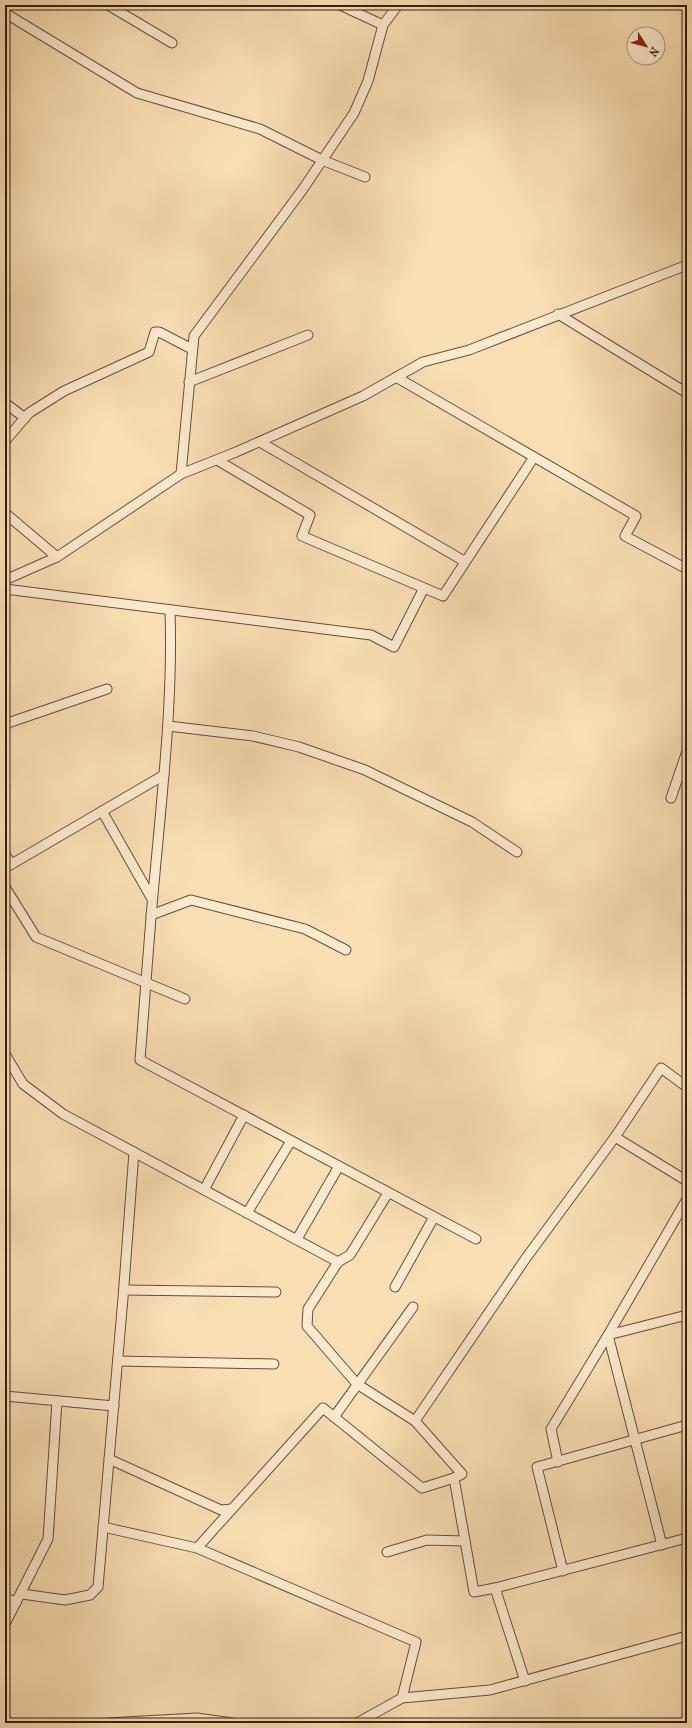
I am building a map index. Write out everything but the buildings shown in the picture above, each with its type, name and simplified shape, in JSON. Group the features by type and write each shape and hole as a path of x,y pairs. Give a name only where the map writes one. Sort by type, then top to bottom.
{"street":[{"path":"108,5 172,44"},
{"path":"340,5 383,25"},
{"path":"181,474 194,336 303,189 354,113 368,81 383,25 398,5"},
{"path":"5,13 137,93 260,129 322,160 366,177"},
{"path":"5,580 57,557 181,474 260,442 363,396 423,362 469,350 558,314 685,269"},
{"path":"558,314 687,393"},
{"path":"5,441 29,413 64,391 149,352 155,332 159,332 192,349"},
{"path":"189,382 308,335"},
{"path":"396,377 636,516 625,536 687,569"},
{"path":"5,403 25,418"},
{"path":"260,442 464,561"},
{"path":"217,460 310,515 302,536 443,596 464,561 534,457"},
{"path":"5,513 57,557"},
{"path":"5,589 371,634 394,647 424,588"},
{"path":"170,610 171,644 168,726 152,899 140,1060 476,1239"},
{"path":"5,724 107,689"},
{"path":"168,726 253,736 299,747 365,770 472,822 517,852"},
{"path":"671,798 687,751"},
{"path":"5,854 8,866 164,775"},
{"path":"102,811 152,899"},
{"path":"5,887 36,937 185,999"},
{"path":"151,915 191,900 306,929 346,950"},
{"path":"6,1060 23,1084 63,1114 338,1262"},
{"path":"414,1421 526,1258 615,1137 661,1068 687,1087"},
{"path":"204,1190 244,1115"},
{"path":"615,1137 687,1181"},
{"path":"247,1213 291,1141"},
{"path":"22,1594 65,1600 90,1595 98,1587 124,1290 134,1152"},
{"path":"297,1240 339,1166"},
{"path":"198,1548 323,1408 422,1488 462,1474 414,1421 357,1384 307,1326 308,1309 338,1262 350,1255 388,1193"},
{"path":"558,1462 551,1429 687,1199"},
{"path":"395,1287 434,1217"},
{"path":"124,1290 276,1292"},
{"path":"334,1417 413,1307"},
{"path":"608,1334 687,1315"},
{"path":"608,1334 662,1545"},
{"path":"118,1361 274,1364"},
{"path":"5,1396 114,1406"},
{"path":"5,1624 22,1594 48,1539 57,1401"},
{"path":"563,1571 537,1467 687,1425"},
{"path":"109,1459 221,1510 232,1509"},
{"path":"454,1478 474,1592 563,1571 687,1538"},
{"path":"103,1527 198,1548 416,1642 402,1698"},
{"path":"387,1552 427,1540 465,1541"},
{"path":"495,1588 525,1681"},
{"path":"5,1597 16,1603"},
{"path":"357,1723 402,1698 490,1690 687,1636"},
{"path":"107,1723 197,1718 232,1723"}]}
